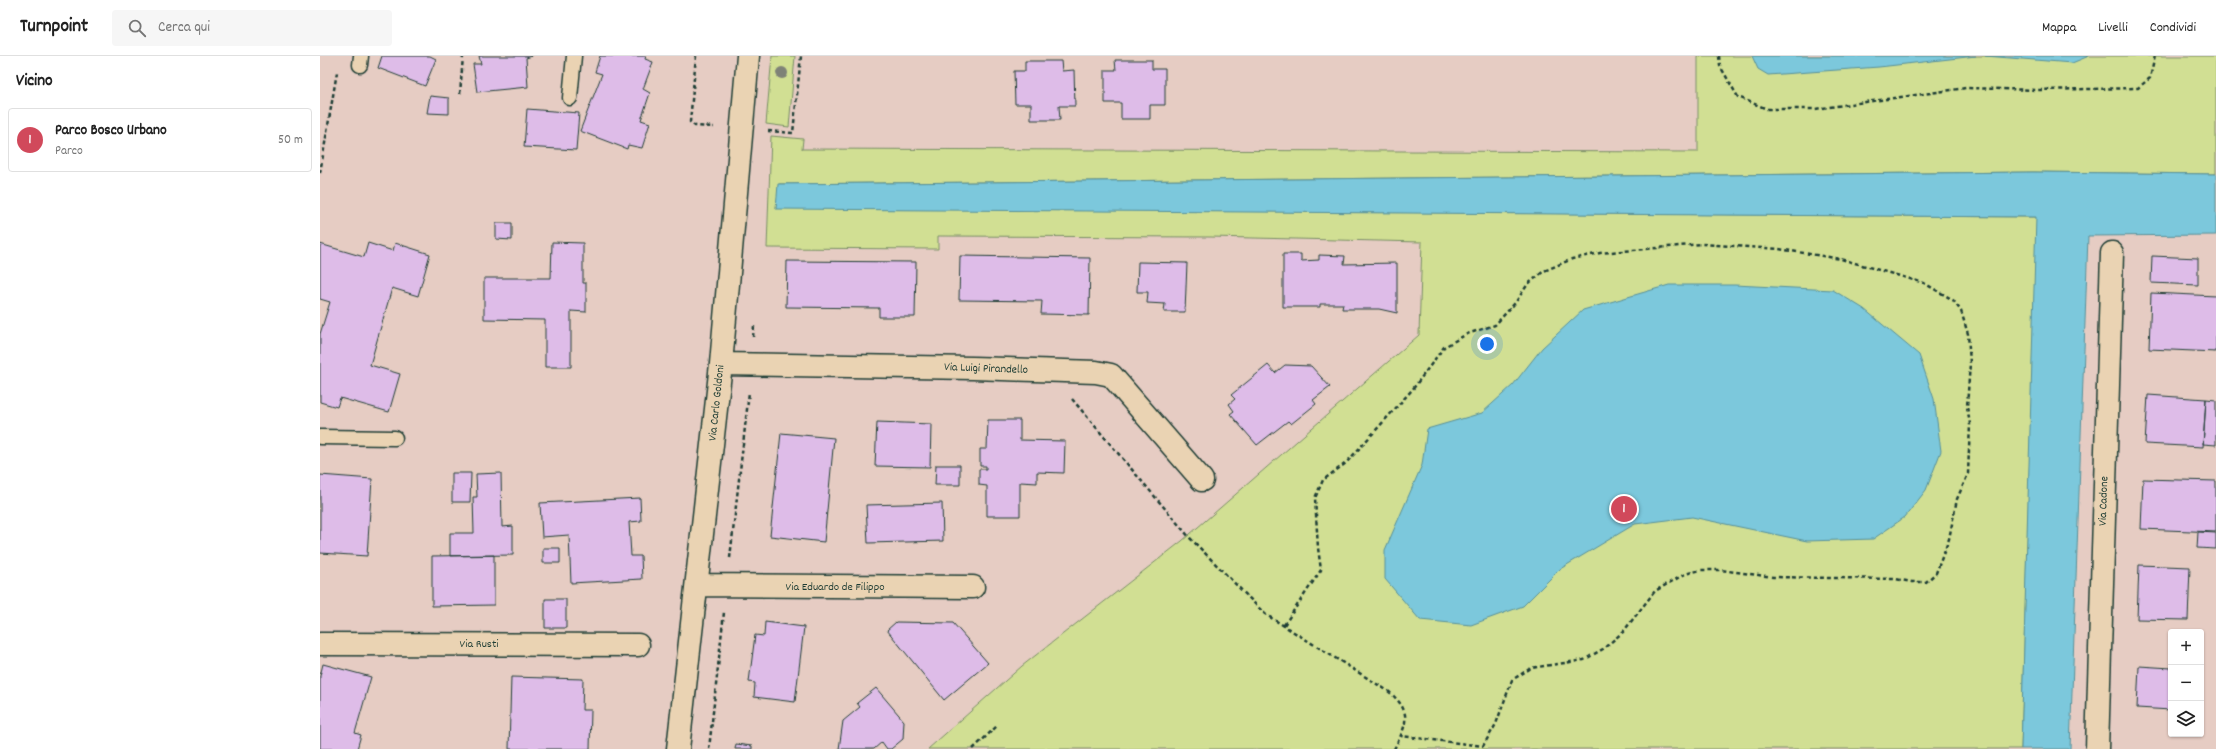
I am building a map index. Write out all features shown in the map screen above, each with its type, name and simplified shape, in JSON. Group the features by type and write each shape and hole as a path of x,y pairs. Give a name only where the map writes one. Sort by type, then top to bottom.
{"street":[{"name":"Via Carlo Goldoni","path":"678,749 721,364 748,56"},
{"name":"Via Cadone","path":"2097,749 2112,253"},
{"name":"Via Luigi Pirandello","path":"721,364 973,368 1096,372 1111,375 1202,480"},
{"name":"Via Eduardo de Filippo","path":"697,585 973,587"},
{"name":"Via Rusti","path":"320,644 638,646"}],"lane":[{"path":"570,98 574,56"},
{"path":"320,437 395,438"}],"path":[{"path":"460,94 463,56"},
{"path":"764,131 794,133 801,56"},
{"path":"1719,56 1720,66 1738,97 1766,109 1815,109 1966,88 2038,90 2138,88 2150,78 2154,56"},
{"path":"320,173 339,64"},
{"path":"1284,625 1321,570 1315,498 1323,480 1346,463 1412,390 1444,347 1467,334 1495,325 1515,303 1528,284 1544,272 1572,259 1600,253 1702,244 1780,250 1841,259 1924,283 1953,300 1961,311 1968,334 1970,363 1967,407 1970,424 1968,468 1942,560 1936,573 1926,582 1912,582 1895,579 1773,577 1721,570 1701,570 1690,573 1655,591 1623,632 1603,649 1584,660 1531,668 1512,680 1496,724 1483,746 1401,736"},
{"path":"748,393 756,393"},
{"path":"1064,399 1072,399 1196,543 1265,614 1388,690 1401,701 1406,718 1401,736 1394,749"},
{"path":"973,749 997,726"}],"green space":[{"path":"772,56 795,56 789,127 766,124"},
{"path":"1698,56 2216,56 2216,174 2033,172 779,184 776,208 2037,217 2021,749 928,749 1022,666 1182,541 1419,335 1422,242 1211,237 938,236 938,249 767,248 771,136 803,139 802,149 1698,152"}],"water":[{"path":"1752,56 1976,56 1879,67 1768,75 1758,69"},
{"path":"1985,56 2089,56 2072,63"},
{"path":"2033,172 2216,174 2216,235 2088,236 2070,749 2021,749 2036,217 776,209 778,184"},
{"path":"1669,285 1735,285 1833,290 1864,309 1919,355 1934,399 1941,451 1926,490 1905,517 1873,539 1807,541 1692,517 1635,524 1560,569 1523,606 1471,625 1420,620 1385,579 1385,550 1422,465 1427,429 1482,413 1513,385 1542,348 1583,310"}],"building":[{"path":"382,56 430,56 436,59 425,86 378,68"},
{"path":"479,56 532,56 526,58 528,87 477,92 473,64 481,64"},
{"path":"600,56 646,56 645,59 653,62 643,89 650,93 641,120 650,123 642,148 628,145 627,149 580,131 602,74 595,72"},
{"path":"1115,60 1152,60 1152,69 1165,69 1165,105 1150,105 1150,119 1121,119 1121,103 1105,103 1105,70 1116,70"},
{"path":"1025,61 1061,61 1062,71 1074,70 1075,106 1059,106 1060,120 1031,120 1031,104 1015,104 1014,71 1025,71"},
{"path":"430,96 449,98 449,114 427,113"},
{"path":"527,109 579,113 576,150 524,147"},
{"path":"496,223 512,223 512,240 496,239"},
{"path":"552,242 583,243 583,283 586,283 586,312 571,311 571,367 545,367 545,320 484,319 484,278 551,278"},
{"path":"368,243 393,251 395,243 430,254 418,296 392,288 370,365 400,374 389,412 340,398 337,407 320,402 320,334 330,302 320,299 320,244 364,257"},
{"path":"1283,254 1301,254 1301,261 1319,260 1319,255 1345,256 1344,264 1397,263 1397,313 1379,309 1342,309 1343,304 1320,304 1320,307 1283,307"},
{"path":"960,256 1090,258 1089,315 1041,314 1042,301 959,300"},
{"path":"2152,256 2198,258 2198,285 2151,283"},
{"path":"787,261 916,262 915,317 879,317 879,308 786,307"},
{"path":"1138,262 1187,263 1185,312 1164,312 1165,304 1147,303 1148,292 1137,292"},
{"path":"2151,293 2216,296 2216,352 2149,349"},
{"path":"1268,365 1275,373 1285,365 1311,366 1330,387 1313,400 1316,404 1291,424 1288,421 1257,445 1230,414 1234,411 1229,404 1235,399 1231,395"},
{"path":"2148,395 2206,399 2203,447 2145,444"},
{"path":"2206,399 2216,400 2216,445 2203,444"},
{"path":"988,420 1020,420 1020,440 1065,441 1064,473 1037,472 1037,483 1020,482 1020,516 987,516 987,486 979,485 979,469 986,469 986,466 980,466 980,449 987,449"},
{"path":"877,422 931,424 930,467 875,466"},
{"path":"781,433 834,438 824,542 770,536"},
{"path":"936,465 960,465 960,485 935,485"},
{"path":"452,473 471,473 470,502 452,502"},
{"path":"501,473 502,527 513,526 513,555 450,556 450,533 474,533 473,497 477,497 476,474"},
{"path":"320,475 372,479 367,556 320,553"},
{"path":"2143,479 2216,481 2216,532 2141,529"},
{"path":"640,498 641,521 629,522 631,556 641,556 642,579 571,583 569,535 542,537 540,503"},
{"path":"942,503 943,541 868,543 866,505"},
{"path":"2198,532 2216,533 2216,549 2197,548"},
{"path":"543,548 560,548 560,563 543,563"},
{"path":"494,555 494,605 432,606 432,556"},
{"path":"2139,565 2190,567 2188,620 2137,619"},
{"path":"545,599 566,599 566,628 545,628"},
{"path":"765,622 804,627 795,702 754,697 755,683 749,682 755,635 764,636"},
{"path":"896,622 953,623 988,663 944,700 887,630"},
{"path":"323,664 371,677 355,733 361,735 357,749 320,749 320,676"},
{"path":"2139,666 2168,668 2168,710 2137,708"},
{"path":"511,677 583,679 582,710 591,710 590,749 509,749"},
{"path":"876,688 904,721 903,739 891,749 887,749 882,742 874,749 839,749 843,721 860,707 857,703"},
{"path":"736,744 752,746 752,749 735,749"}],"place":[{"name":"Parco Bosco Urbano","path":"1624,509"}]}
